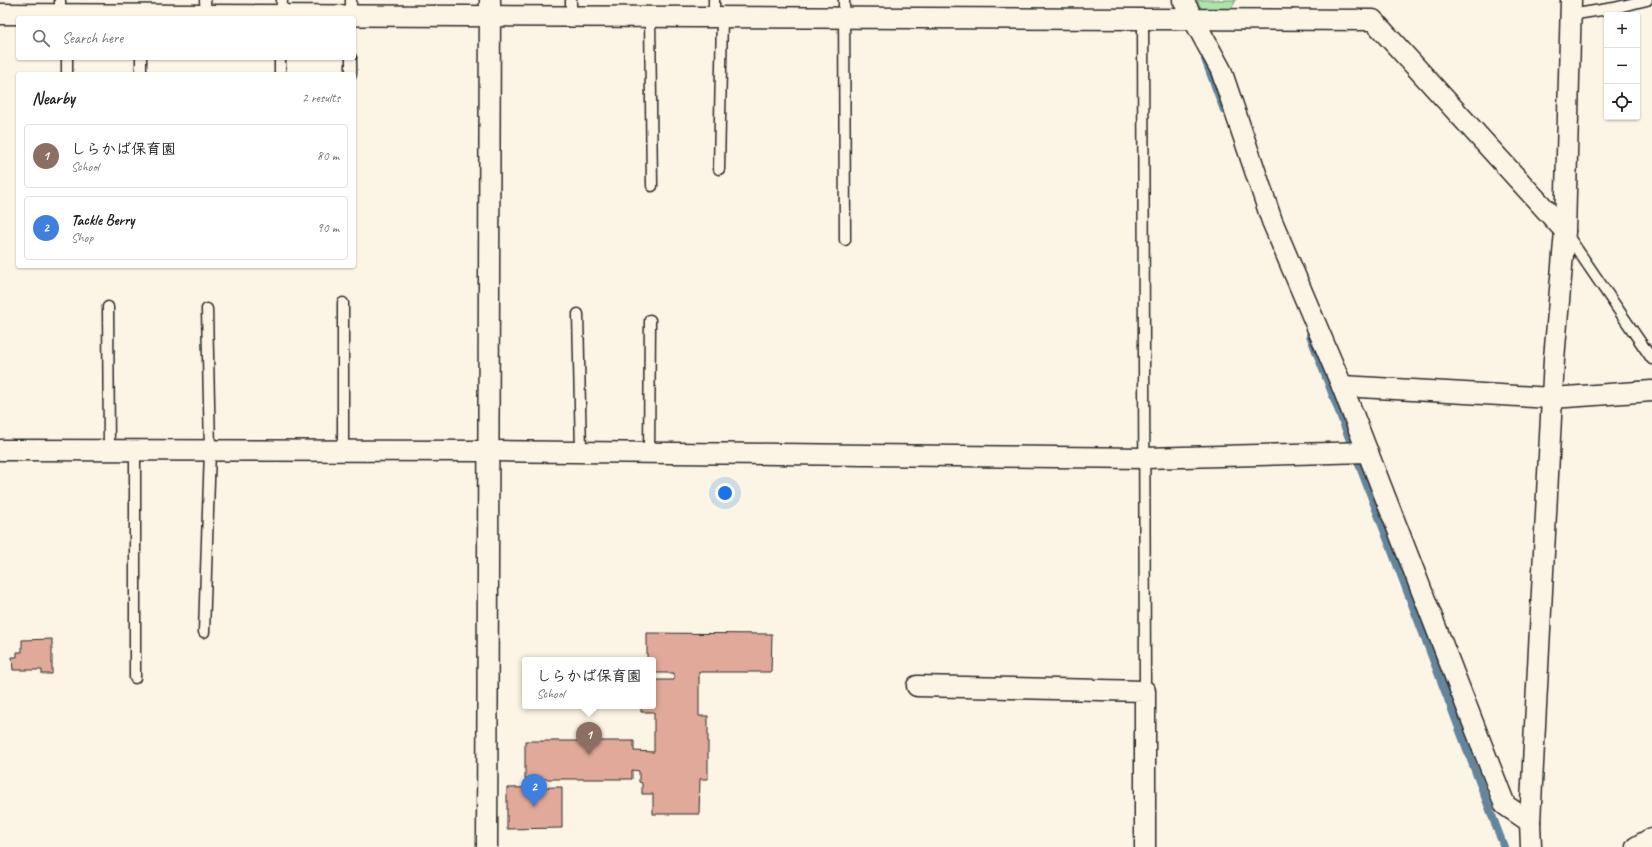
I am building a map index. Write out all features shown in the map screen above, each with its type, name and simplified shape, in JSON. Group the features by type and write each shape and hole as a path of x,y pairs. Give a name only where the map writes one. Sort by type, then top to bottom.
{"street":[{"path":"1183,0 1192,19 1222,70 1272,221 1342,386 1505,806 1530,822"},
{"path":"0,14 65,12 142,16 206,7 282,11 571,8 650,17 717,11 844,9 1143,18 1373,20 1565,231"},
{"path":"1531,847 1530,822 1554,359 1565,231 1571,7"},
{"path":"487,847 490,8"},
{"path":"1342,386 1552,398 1652,392"},
{"path":"0,450 488,451 1146,458 1368,452"},
{"path":"917,686 1145,691 1145,847"},
{"path":"1636,847 1652,838"}],"lane":[{"path":"1571,7 1614,8 1647,0"},
{"path":"844,9 845,240"},
{"path":"717,11 719,169"},
{"path":"650,17 652,186"},
{"path":"1143,18 1146,458 1145,691"},
{"path":"67,60 67,72"},
{"path":"141,60 141,72"},
{"path":"280,60 280,72"},
{"path":"351,60 351,72"},
{"path":"1565,231 1652,359"},
{"path":"342,303 343,451"},
{"path":"108,307 109,450"},
{"path":"204,632 210,450 207,309"},
{"path":"578,314 581,452"},
{"path":"649,453 650,320"},
{"path":"135,450 135,678"}],"green space":[{"path":"1197,0 1236,0 1229,12 1212,12 1201,8"}],"building":[{"path":"647,633 772,634 771,672 699,672 699,716 708,716 708,779 700,779 699,814 653,814 653,794 642,794 642,783 639,782 639,771 632,770 632,779 525,779 525,741 634,741 634,751 654,752 654,712 641,712 641,709 656,709 656,680 674,680 674,673 656,673 656,657 647,657"},
{"path":"52,639 52,674 42,674 42,670 13,670 12,657 17,657 17,652 22,652 22,640"},
{"path":"562,787 562,828 507,829 507,788"}],"waterway":[{"path":"1205,59 1224,110"},
{"path":"1310,335 1504,847"}],"place":[{"name":"しらかば保育園","path":"589,755"},
{"name":"Tackle Berry","path":"534,807"}]}
